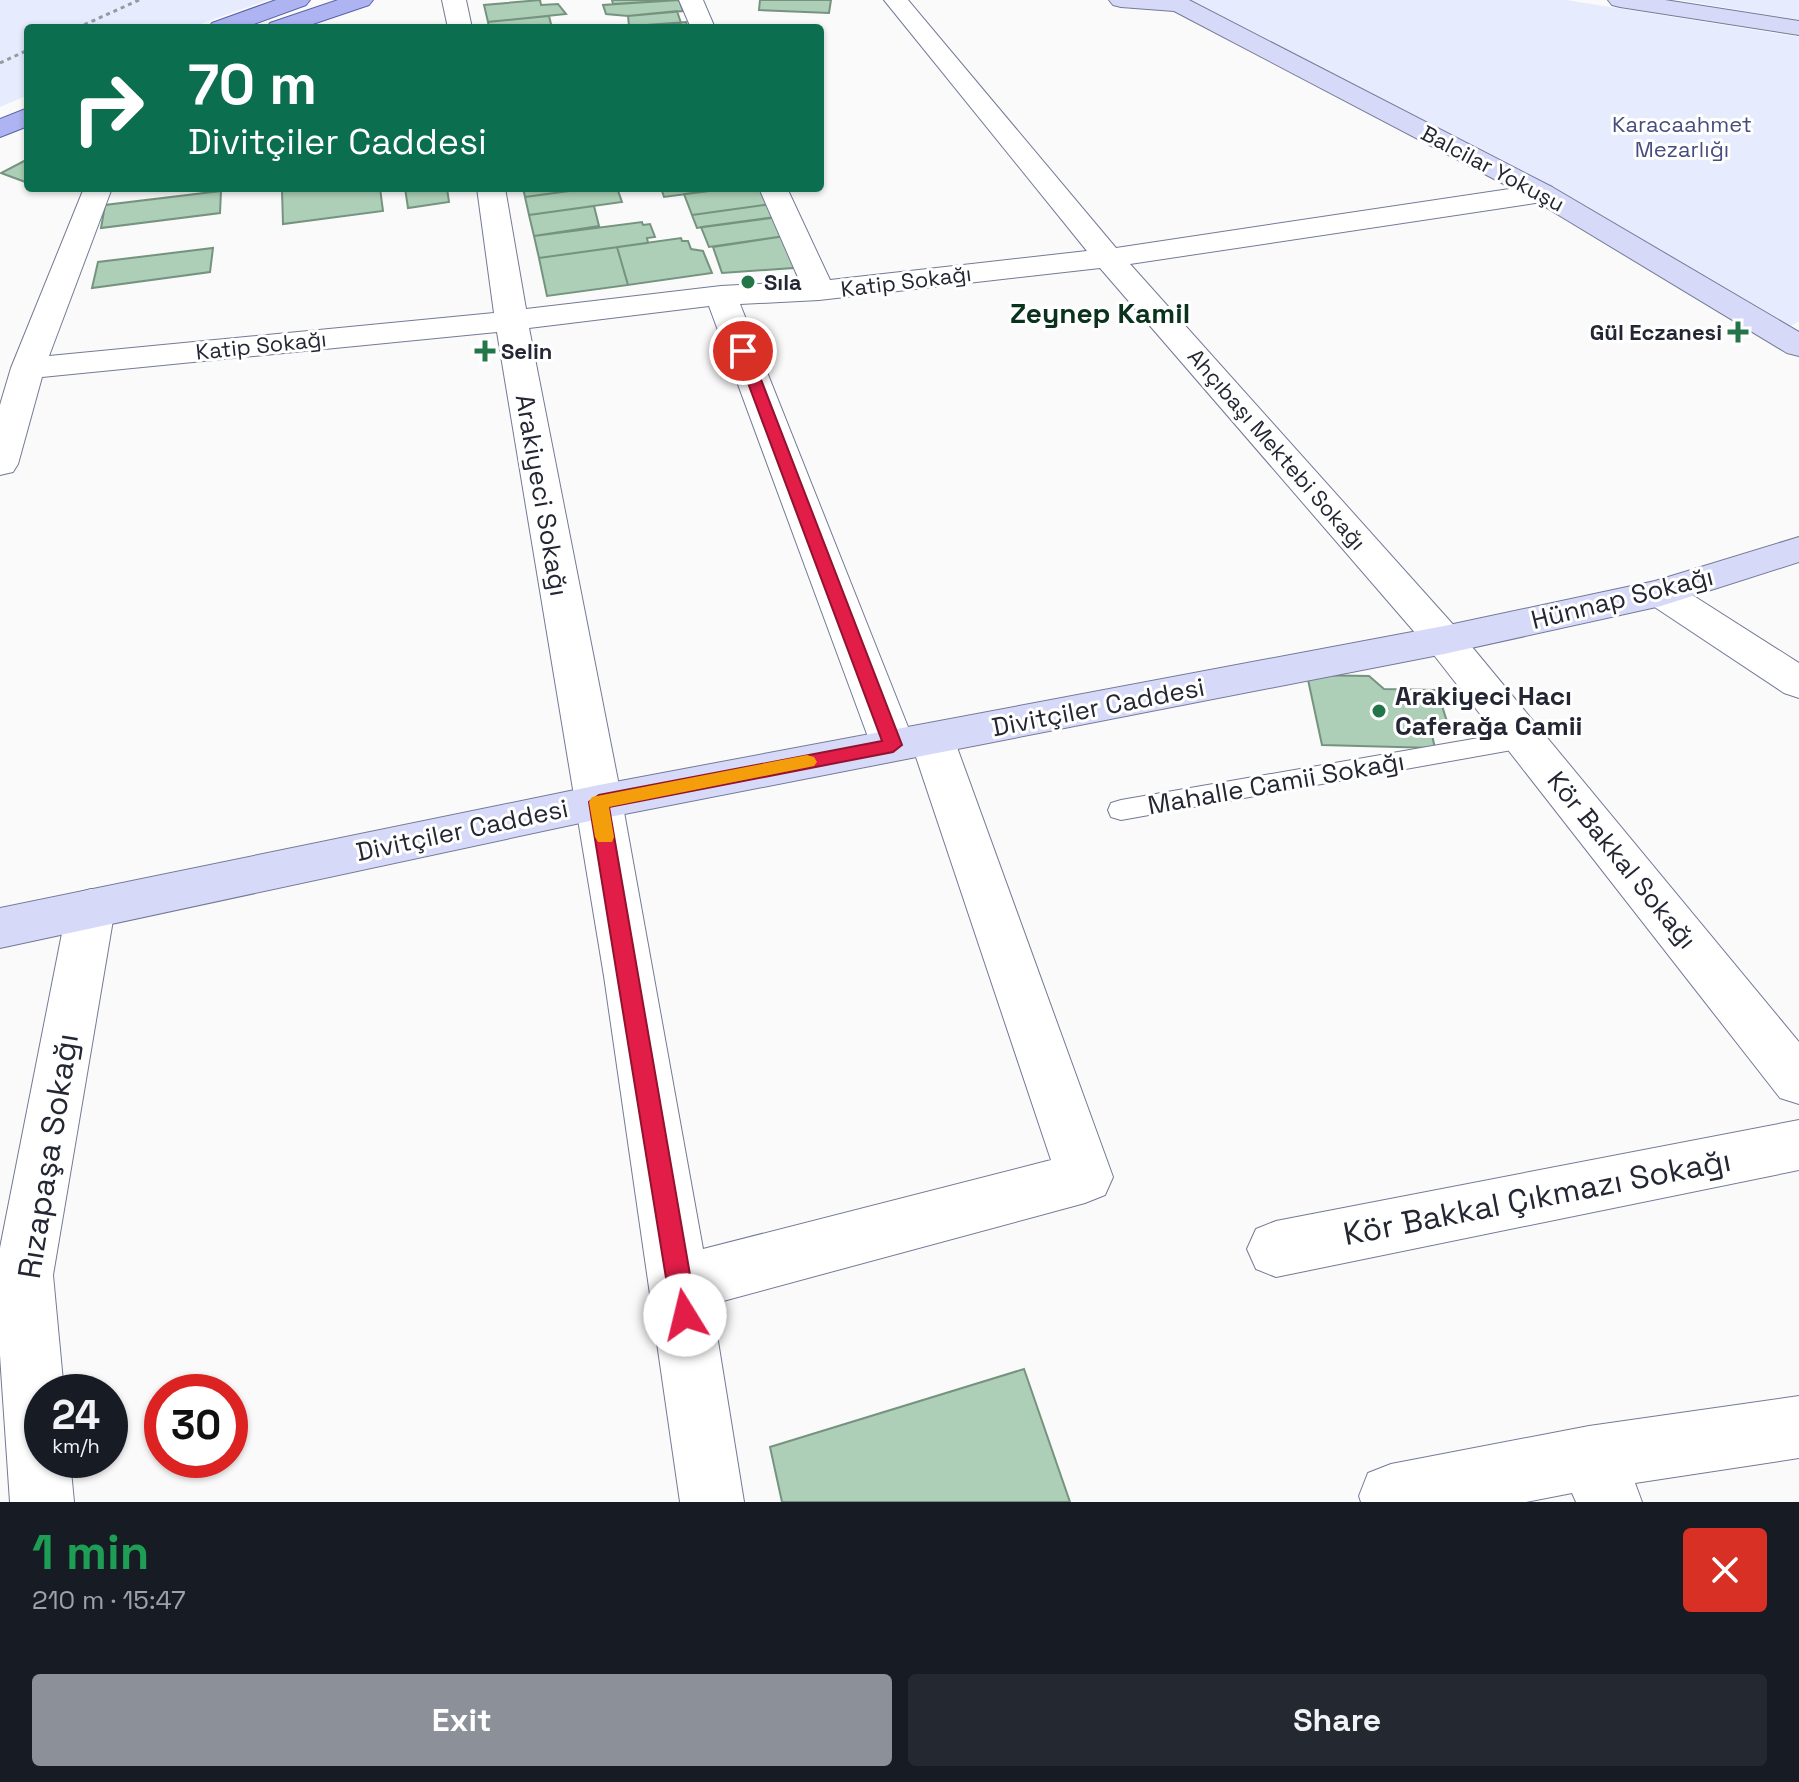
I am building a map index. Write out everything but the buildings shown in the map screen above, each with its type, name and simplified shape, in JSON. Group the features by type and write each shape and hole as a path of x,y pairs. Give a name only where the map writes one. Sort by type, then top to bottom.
{"main road":[{"path":"231,24 298,0"},
{"path":"290,24 361,0"},
{"path":"0,129 24,118"},
{"path":"0,150 24,139"}],"street":[{"path":"454,0 459,24"},
{"path":"691,0 701,24"},
{"name":"Ahçıbaşı Mektebi Sokağı","path":"896,0 1108,258 1444,640"},
{"name":"Balcilar Yokuşu","path":"1121,0 1179,4 1542,193 1796,341"},
{"path":"1620,0 1799,28"},
{"path":"0,464 28,368 96,192"},
{"name":"Arakiyeci Sokağı","path":"492,192 510,321 599,802 680,1284 712,1502"},
{"path":"775,192 819,291"},
{"name":"Katip Sokağı","path":"28,368 510,321 721,295 819,291 1108,258 1542,193"},
{"path":"680,1284 1085,1177 912,742 721,295"},
{"name":"Hünnap Sokağı","path":"1444,640 1661,593 1799,549"},
{"path":"1661,593 1799,683"},
{"name":"Kör Bakkal Sokağı","path":"1444,640 1799,1081"},
{"name":"Divitçiler Caddesi","path":"0,928 599,802 1444,640"},
{"name":"Rızapaşa Sokağı","path":"42,1502 12,1278 91,908"},
{"name":"Kör Bakkal Çıkmazı Sokağı","path":"1276,1249 1799,1145"},
{"path":"1391,1496 1599,1480 1799,1427"}],"lane":[{"name":"Mahalle Camii Sokağı","path":"1121,810 1525,739"}],"path":[{"path":"86,24 139,0"},
{"path":"0,63 24,52"}],"green space":[{"path":"0,0 268,0 200,24 24,24 24,97 0,107"},
{"name":"Karacaahmet Mezarlığı","path":"1142,0 1566,0 1799,37 1799,321 1779,333 1183,2"},
{"path":"1680,0 1799,0 1799,20"}],"slow traffic":[{"path":"605,837 599,802 807,762"}],"place":[{"name":"Sıla","path":"748,282"},
{"name":"Gül Eczanesi","path":"1738,332"},
{"name":"Selin","path":"485,351"},
{"name":"Arakiyeci Hacı Caferağa Camii","path":"1379,711"}],"district":[{"name":"Zeynep Kamil","path":"1100,313"}],"route":[{"path":"685,1315 599,802 893,745 743,351"}]}
